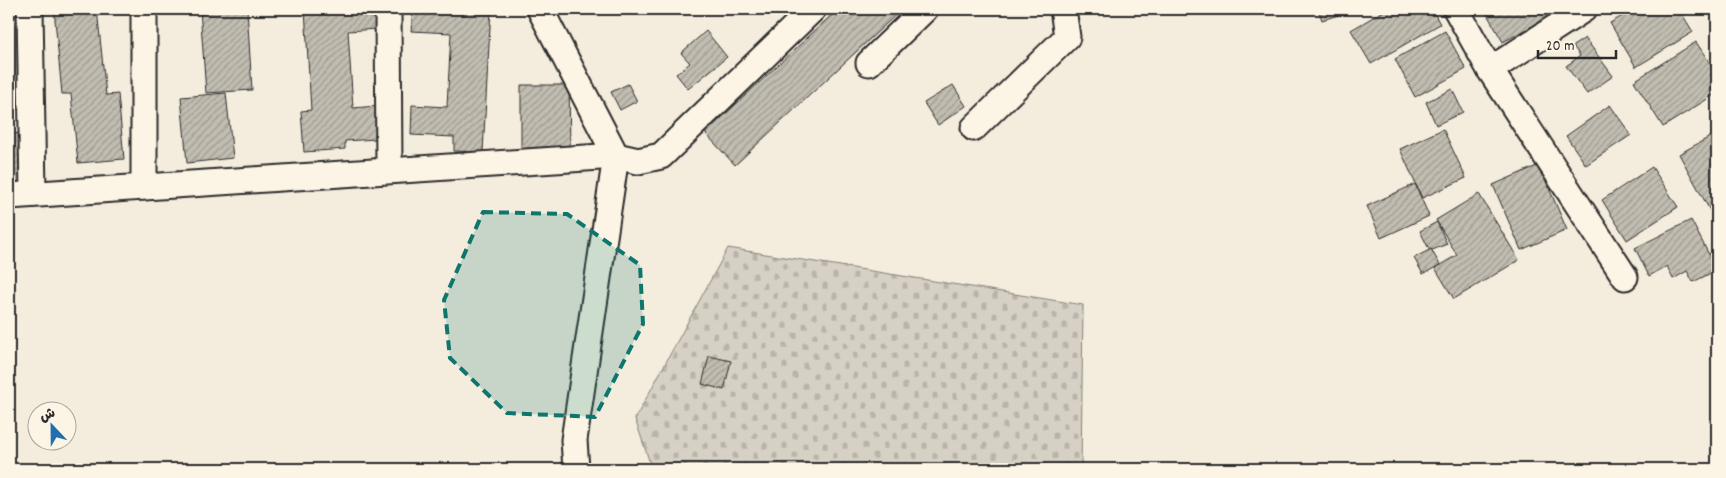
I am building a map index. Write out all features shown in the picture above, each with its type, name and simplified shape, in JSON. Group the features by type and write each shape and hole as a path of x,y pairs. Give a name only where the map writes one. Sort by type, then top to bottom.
{"street":[{"path":"30,9 34,194"},
{"path":"144,9 144,187"},
{"path":"388,9 389,170"},
{"path":"540,9 616,156 574,440 576,469"},
{"path":"9,196 616,156 638,161 661,156 813,9"},
{"path":"869,63 925,9"},
{"path":"974,128 1067,37 1063,9"},
{"path":"1456,9 1490,70 1625,277"},
{"path":"1490,70 1584,9"}],"highlighted area":[{"path":"483,212 567,214 640,265 643,324 595,417 507,413 450,358 444,300"}],"green space":[{"path":"728,248 1083,305 1081,469 652,469 635,419"}],"building":[{"path":"54,9 97,9 106,95 118,94 124,159 78,163 71,94 62,94"},
{"path":"200,9 247,9 252,90 206,93"},
{"path":"305,9 389,9 391,28 348,31 353,108 388,105 390,138 345,141 345,149 304,152 301,111 311,110"},
{"path":"413,9 491,9 483,152 454,151 454,137 411,135 412,105 447,107 451,33 411,31"},
{"path":"838,9 902,9 735,165 705,133"},
{"path":"1318,9 1340,9 1342,14 1322,20"},
{"path":"1387,9 1432,9 1440,24 1371,64 1351,30"},
{"path":"1484,9 1564,9 1503,42"},
{"path":"1635,9 1679,9 1693,32 1636,67 1610,23"},
{"path":"25,15 26,91 9,91 9,16"},
{"path":"706,31 727,57 688,89 676,74 690,63 681,53"},
{"path":"1445,31 1466,69 1415,97 1395,59"},
{"path":"1585,38 1613,76 1587,94 1566,66 1580,56 1573,46"},
{"path":"1696,42 1717,74 1717,93 1663,127 1634,81"},
{"path":"628,84 637,101 620,110 611,92"},
{"path":"521,85 569,85 570,149 521,150"},
{"path":"953,85 966,106 938,125 924,103"},
{"path":"1452,89 1463,112 1436,125 1426,102"},
{"path":"226,93 233,158 187,163 181,97"},
{"path":"1610,105 1631,135 1586,165 1566,136"},
{"path":"1443,129 1466,178 1422,198 1400,149"},
{"path":"32,132 37,181 9,184 9,134"},
{"path":"1717,133 1717,214 1713,216 1679,154"},
{"path":"1539,165 1567,230 1521,250 1493,185"},
{"path":"1652,167 1678,207 1627,240 1602,200"},
{"path":"1415,184 1429,216 1381,238 1367,206"},
{"path":"1479,194 1519,260 1454,299 1435,268 1457,255 1436,220"},
{"path":"1691,220 1717,270 1693,282 1687,271 1673,279 1667,266 1649,276 1635,248"},
{"path":"1437,222 1447,244 1430,251 1420,231"},
{"path":"1431,249 1440,265 1423,274 1414,258"},
{"path":"709,356 731,361 724,390 702,384"}]}
